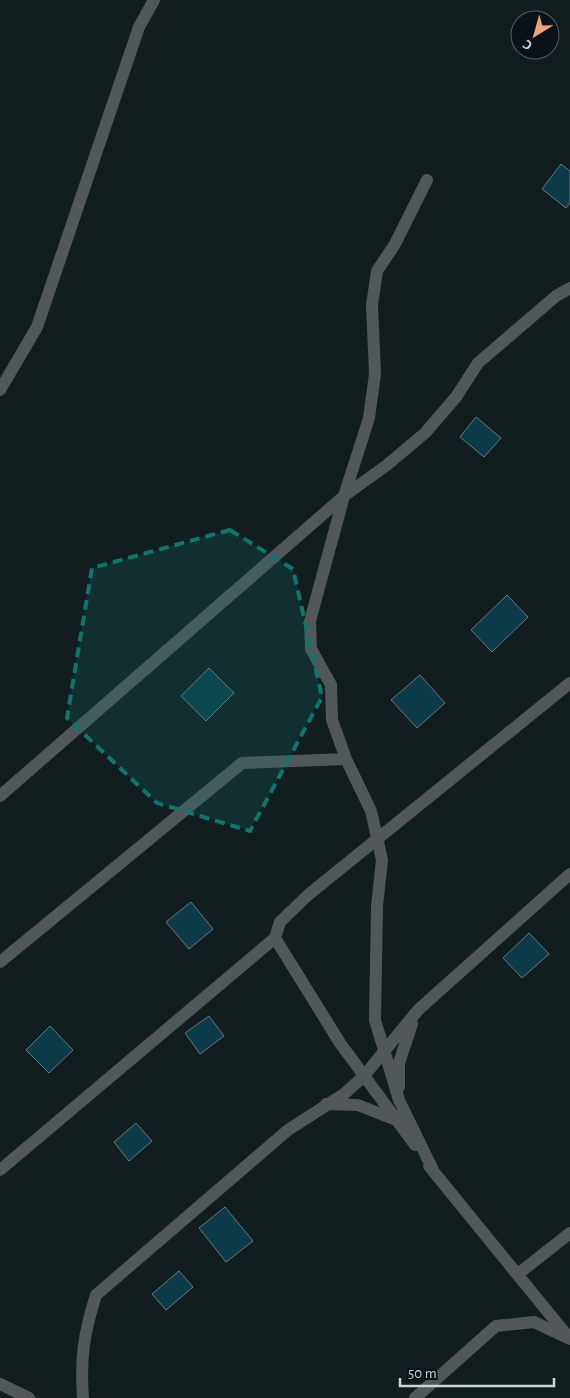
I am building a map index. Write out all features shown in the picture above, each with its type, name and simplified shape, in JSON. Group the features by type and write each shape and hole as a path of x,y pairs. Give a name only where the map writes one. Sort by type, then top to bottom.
{"street":[{"path":"0,390 37,327 140,28 154,0"},
{"path":"427,180 394,244 377,271 372,304 376,374 369,418 344,496 310,621 311,650 331,685 332,720 346,759 371,811 382,860 376,906 375,1020 399,1100 434,1172"},
{"path":"0,796 344,496 387,465 425,433 456,397 478,363 556,296 570,288"},
{"path":"0,1170 275,938 280,922 308,895 570,683"},
{"path":"0,962 242,764 346,759"},
{"path":"84,1398 81,1370 84,1333 96,1295 288,1130 344,1094 364,1076 418,1010 570,874"},
{"path":"275,938 340,1042 434,1172 570,1339"},
{"path":"399,1100 399,1063 407,1034 418,1010"},
{"path":"326,1104 358,1105 397,1121"},
{"path":"518,1274 570,1233"},
{"path":"415,1398 496,1326 534,1322 570,1339"},
{"path":"0,1384 29,1398"}],"highlighted area":[{"path":"230,530 293,569 322,697 250,831 157,803 67,718 92,568"}],"building":[{"path":"561,164 570,171 570,203 566,208 542,189"},
{"path":"476,417 501,438 484,457 460,437"},
{"path":"507,595 528,617 492,652 471,630"},
{"path":"209,668 234,693 206,721 181,696"},
{"path":"420,675 445,703 417,728 391,700"},
{"path":"191,902 213,929 189,949 166,922"},
{"path":"529,933 549,954 522,978 503,958"},
{"path":"209,1016 224,1036 200,1054 185,1033"},
{"path":"50,1026 73,1050 49,1073 26,1050"},
{"path":"136,1123 152,1141 129,1161 114,1142"},
{"path":"225,1207 253,1241 226,1262 199,1228"},
{"path":"179,1271 193,1287 166,1310 152,1294"}]}
